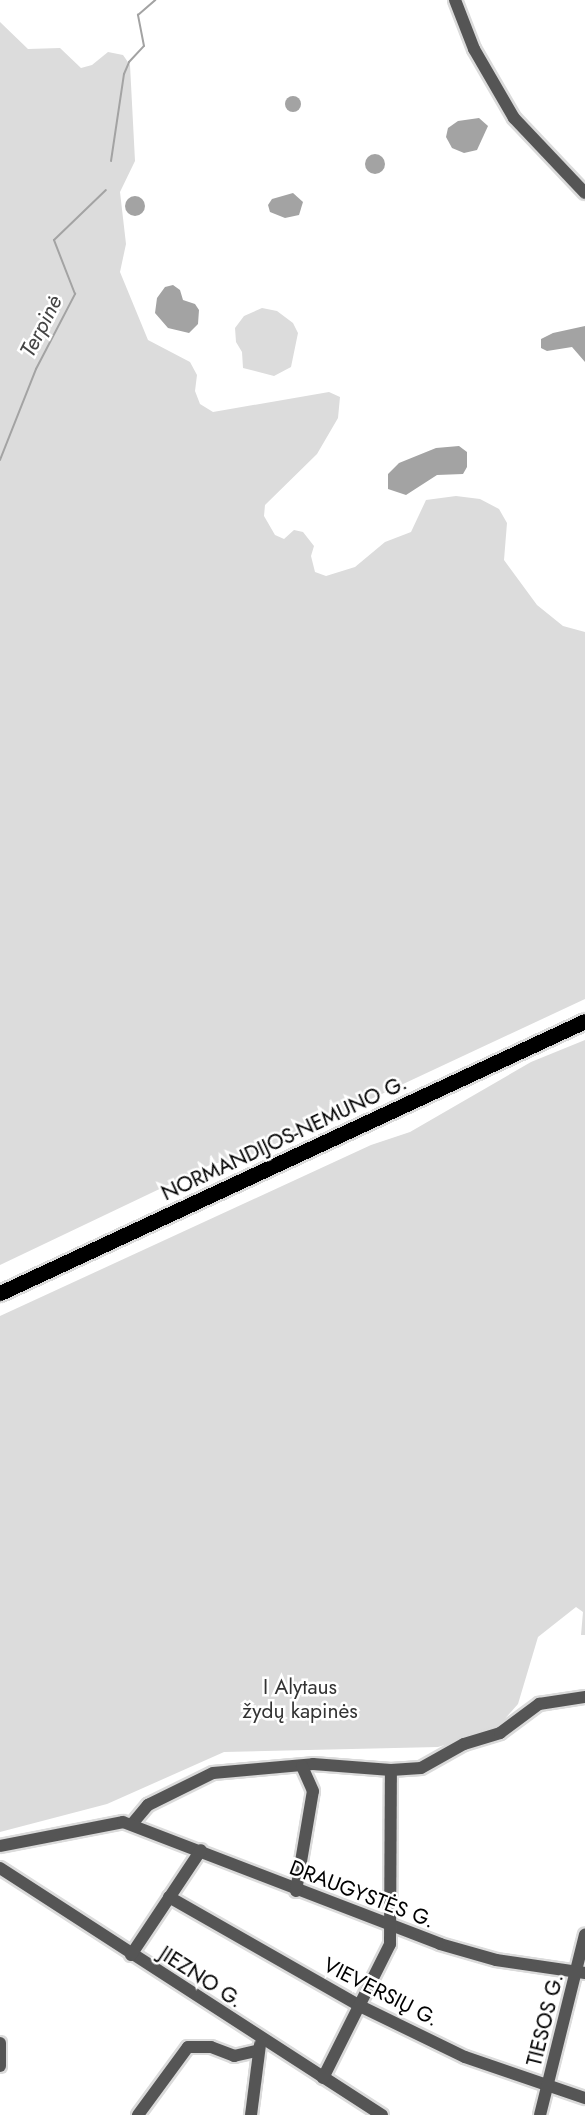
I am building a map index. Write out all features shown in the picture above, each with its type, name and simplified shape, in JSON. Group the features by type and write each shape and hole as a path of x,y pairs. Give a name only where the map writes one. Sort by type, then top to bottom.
{"main road":[{"name":"NORMANDIJOS-NEMUNO G.","path":"0,1293 585,1021"}],"street":[{"path":"455,0 474,49 514,118 585,193"},
{"path":"0,1846 112,1822 132,1824 148,1805 213,1773 302,1766 391,1770 421,1768 464,1744 509,1728 539,1704 585,1697"},
{"path":"296,1891 313,1791 302,1766"},
{"path":"324,2078 362,2007 390,1944 391,1770"},
{"name":"DRAUGYSTĖS G.","path":"132,1824 391,1927 496,1960 581,1973"},
{"path":"131,1955 201,1850"},
{"name":"JIEZNO G.","path":"0,1868 131,1955 259,2046 324,2078 382,2115"},
{"name":"VIEVERSIŲ G.","path":"169,1897 362,2007 465,2057 585,2098"},
{"name":"TIESOS G.","path":"540,2115 581,1973 585,1935"},
{"path":"0,2043 0,2066"},
{"path":"138,2115 188,2047 211,2047 234,2056 259,2046 251,2115"}],"green space":[{"path":"0,22 28,49 60,48 81,68 92,65 108,52 123,55 130,65 135,161 120,192 126,244 120,272 148,340 190,362 197,375 195,391 200,404 213,412 329,392 340,397 338,418 317,454 265,505 264,516 275,535 284,539 294,530 303,532 314,546 311,556 315,572 326,576 355,567 385,542 411,532 426,500 456,496 480,499 499,509 507,523 504,560 537,605 563,626 585,632 585,999 245,1158 212,1164 0,1265"},
{"path":"262,308 277,311 293,323 298,333 291,367 274,376 243,368 242,352 236,342 235,328 244,316"},
{"name":"I Alytaus žydų kapinės","path":"585,1040 585,1635 581,1635 583,1612 576,1607 538,1637 518,1704 496,1729 438,1747 224,1752 107,1804 0,1832 0,1316 371,1145 410,1132 531,1062"}],"shaded area":[{"path":"290,96 296,96 301,104 299,110 290,112 285,107 285,101"},
{"path":"479,118 488,126 477,150 464,153 452,148 446,137 448,128 458,121"},
{"path":"375,154 382,157 385,164 382,171 375,174 368,171 365,164 368,157"},
{"path":"293,193 303,202 299,215 285,218 270,212 268,205 272,199"},
{"path":"135,196 142,199 145,206 142,213 135,216 128,213 125,206 128,199"},
{"path":"173,285 180,290 183,300 195,304 199,310 198,324 189,333 168,328 155,313 157,298 165,287"},
{"path":"585,326 585,362 572,347 547,351 541,348 541,339 553,333"},
{"path":"459,446 467,452 467,467 463,474 437,475 406,495 388,489 388,474 399,463 436,448"}],"waterway":[{"name":"Terpinė","path":"111,161 124,74 129,62 144,46 138,15 155,0"},
{"name":"Terpinė","path":"0,460 36,369 75,294 54,240 106,190"}]}
